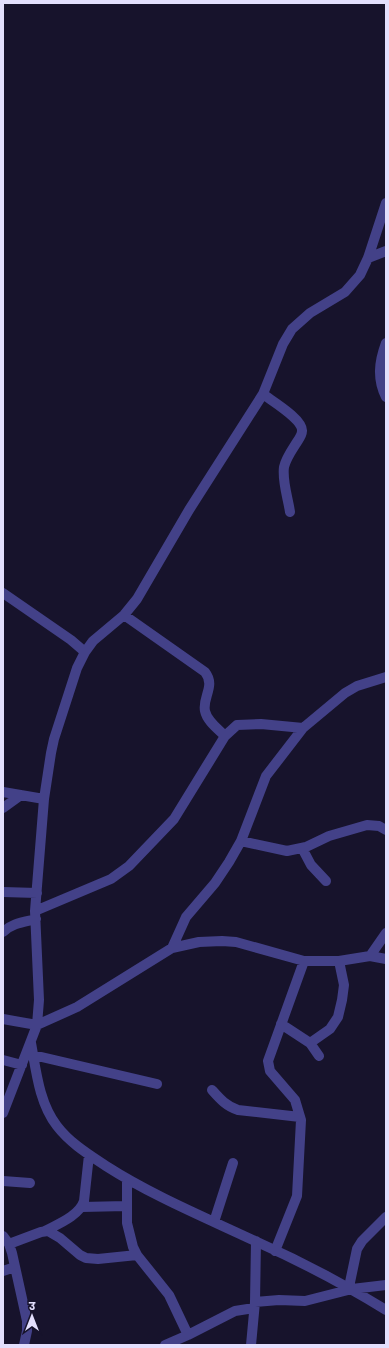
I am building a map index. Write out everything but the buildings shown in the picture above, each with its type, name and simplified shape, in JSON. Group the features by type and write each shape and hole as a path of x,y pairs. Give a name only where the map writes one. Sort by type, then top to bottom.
{"street":[{"path":"3,1113 37,1025 39,1000 35,915 44,800 54,739 77,668 85,652 93,641 124,615 137,599 188,510 263,394 283,344 292,329 310,313 345,292 360,274 368,258 386,203"},
{"path":"368,258 386,250"},
{"path":"386,343 380,366 380,375 386,397"},
{"path":"263,394 301,424 301,435 286,461 284,468 290,512"},
{"path":"3,593 71,640 85,652"},
{"path":"124,615 205,672 209,678 210,686 205,711 208,718 225,736"},
{"path":"172,948 186,917 215,883 229,862 240,840 263,782 270,770 302,728 357,686 386,677"},
{"path":"3,932 14,924 110,879 129,866 174,819 225,736 237,725 261,724 302,728"},
{"path":"3,792 44,800"},
{"path":"3,808 21,795"},
{"path":"240,840 287,851 302,848 329,836 367,825 379,826 386,830"},
{"path":"302,848 307,858 326,881"},
{"path":"3,892 37,893"},
{"path":"370,956 386,933"},
{"path":"3,1019 37,1025 77,1007 172,948 199,942 236,942 304,961 339,961 370,956 386,959"},
{"path":"275,1251 297,1196 300,1117 296,1100 270,1071 268,1066 281,1024 304,961"},
{"path":"310,1044 330,1029 338,1017 344,989 339,961"},
{"path":"281,1024 310,1044 319,1056"},
{"path":"30,1042 41,1091 47,1109 56,1125 70,1140 89,1155 127,1180 148,1191 256,1241 350,1288 386,1310"},
{"path":"33,1055 157,1084"},
{"path":"3,1060 22,1065"},
{"path":"212,1090 223,1103 238,1110 300,1117"},
{"path":"24,1345 28,1331 27,1321 15,1267 6,1240 45,1231 76,1213 82,1207 89,1155"},
{"path":"214,1222 233,1163"},
{"path":"127,1180 127,1223 133,1247 137,1255 170,1295 188,1335"},
{"path":"3,1181 30,1183"},
{"path":"82,1207 126,1206"},
{"path":"350,1288 357,1249 362,1241 386,1217"},
{"path":"45,1231 54,1234 86,1258 98,1259 137,1255"},
{"path":"251,1345 256,1241"},
{"path":"3,1271 15,1267"},
{"path":"165,1345 235,1311 254,1305 272,1301 305,1301 350,1288 386,1285"}]}
